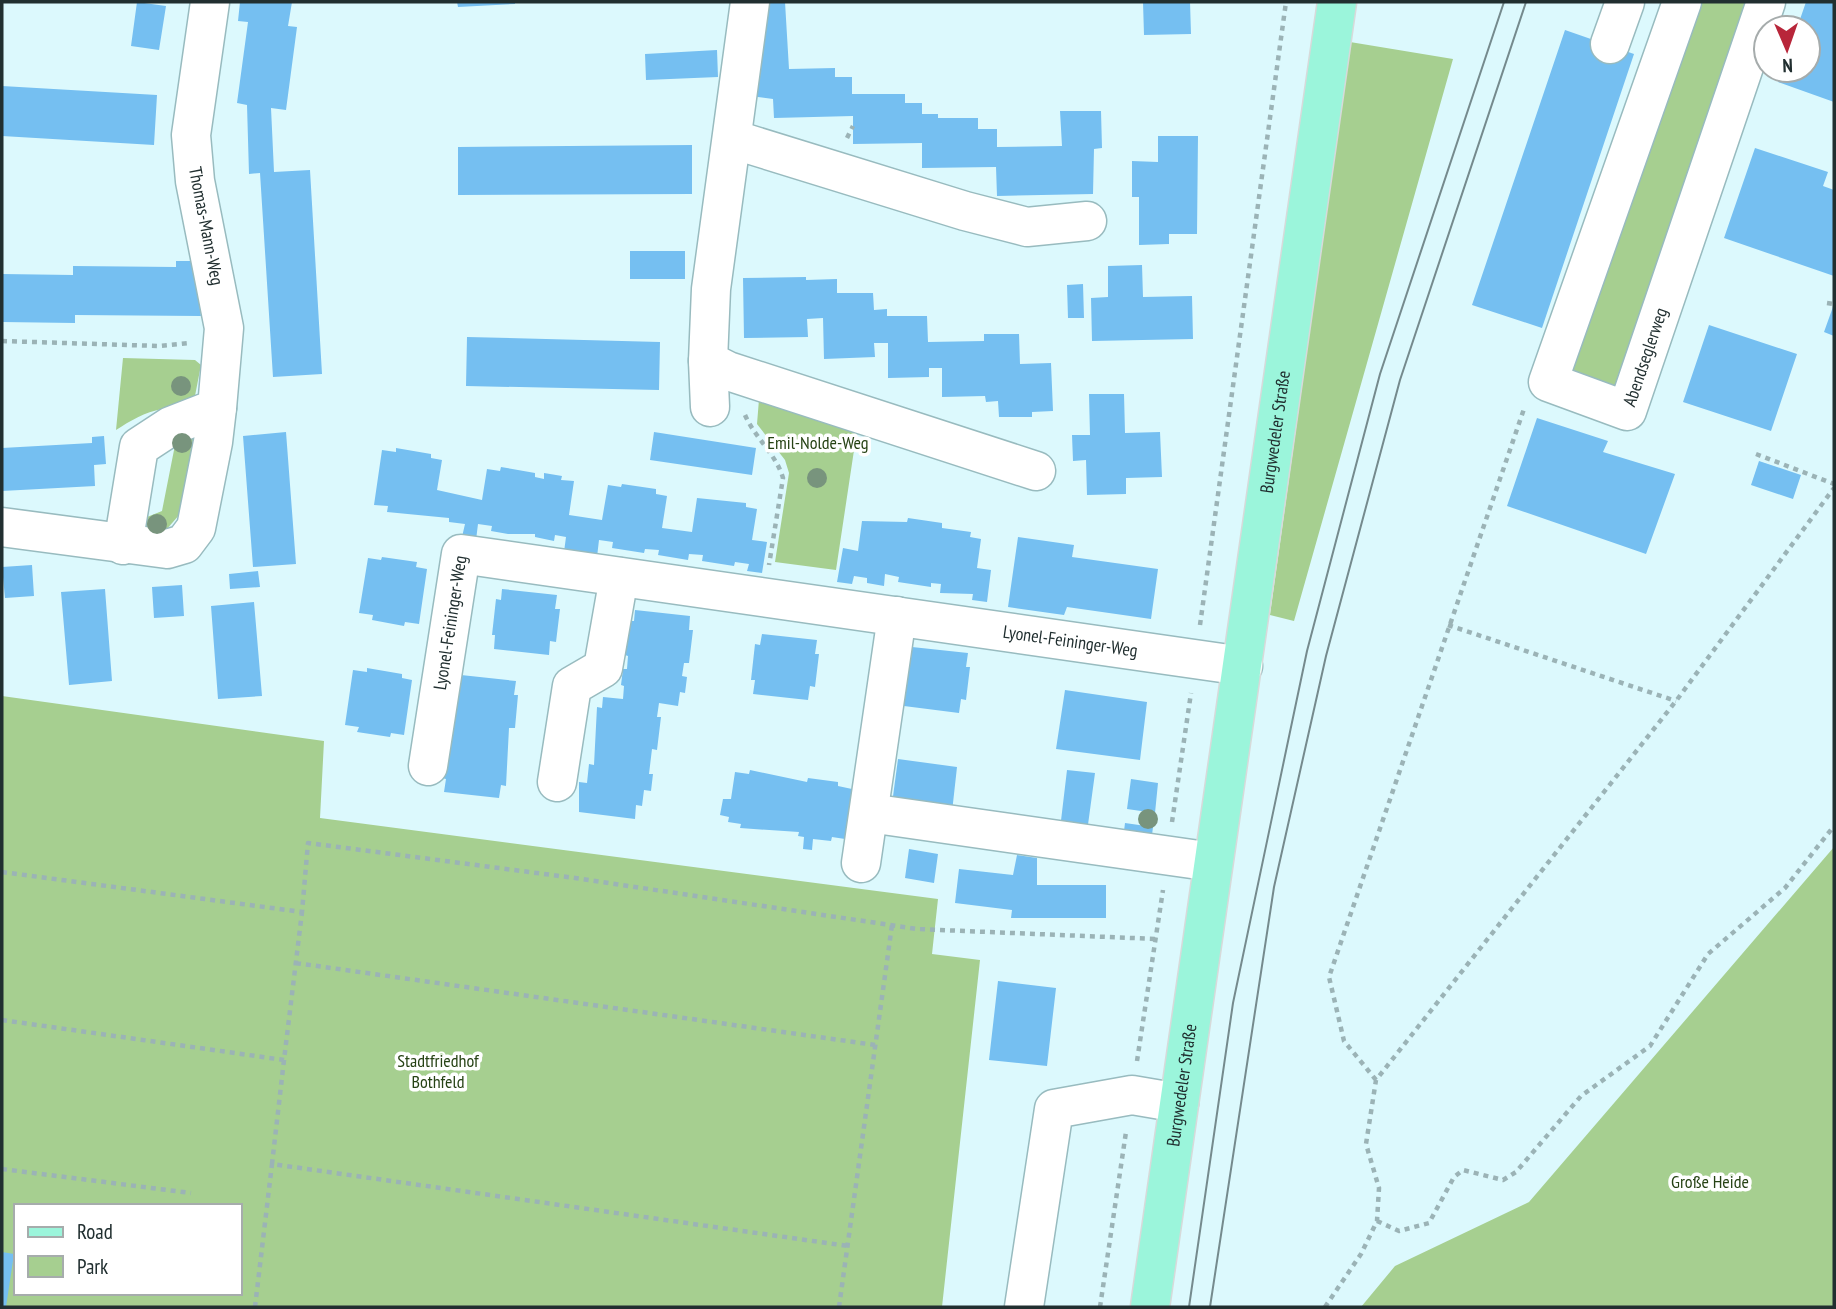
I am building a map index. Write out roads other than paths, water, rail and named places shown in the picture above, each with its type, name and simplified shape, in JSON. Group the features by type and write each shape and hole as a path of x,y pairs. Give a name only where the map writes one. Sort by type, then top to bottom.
{"main road":[{"name":"Burgwedeler Straße","path":"1150,1307 1337,2"}],"street":[{"name":"Thomas-Mann-Weg","path":"2,527 167,549 184,544 196,528 214,442 223,340 222,306 195,181 191,135 210,2"},
{"path":"710,407 718,366 710,289 750,2"},
{"path":"1605,2 1601,42 1625,2"},
{"name":"Abendseglerweg","path":"1682,2 1548,382 1627,411 1766,2"},
{"path":"732,139 1027,227 1087,221"},
{"path":"718,366 1036,471"},
{"path":"124,545 139,447 171,426 216,408"},
{"name":"Lyonel-Feininger-Weg","path":"428,766 461,554 1243,666"},
{"path":"557,782 572,687 603,668 619,577"},
{"path":"862,863 897,616"},
{"path":"869,813 1213,862"},
{"path":"1024,1307 1054,1109 1132,1095 1179,1103"}],"tram line":[{"path":"1189,1307 1233,1003 1307,651 1380,374 1504,2"},
{"path":"1210,1307 1274,887 1326,656 1400,380 1526,2"}],"park label":[{"name":"Emil-Nolde-Weg","path":"818,443"},
{"name":"Stadtfriedhof Bothfeld","path":"438,1071"},
{"name":"Große Heide","path":"1710,1182"}]}
